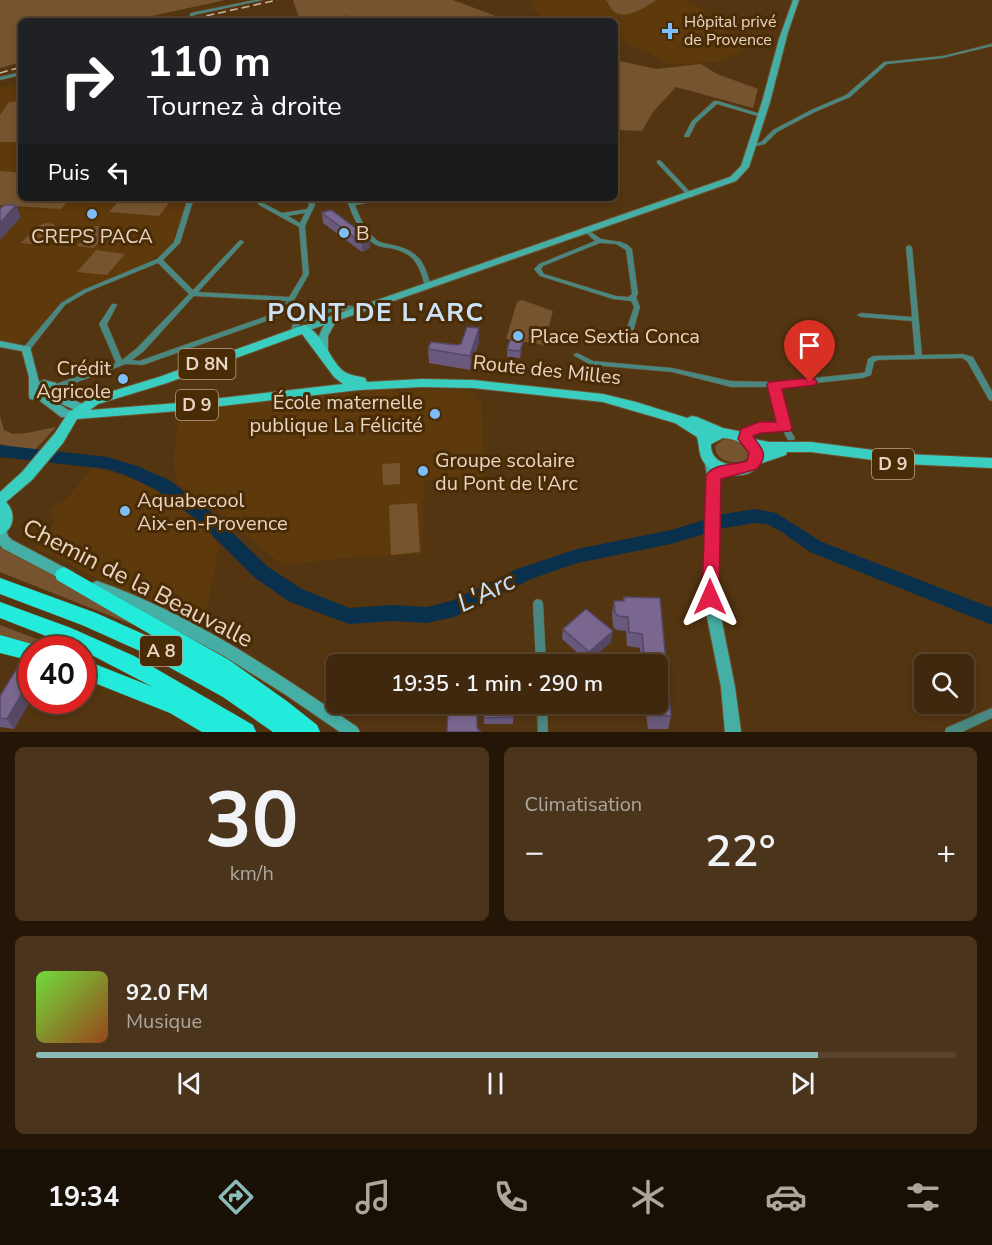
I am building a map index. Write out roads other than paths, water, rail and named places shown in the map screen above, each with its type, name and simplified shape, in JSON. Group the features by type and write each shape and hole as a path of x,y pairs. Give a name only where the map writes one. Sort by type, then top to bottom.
{"highway":[{"path":"64,574 240,679 282,708 309,732"},
{"name":"A 8","path":"6,588 93,620 154,648 231,691 291,732"},
{"name":"A 8","path":"0,610 61,633 127,662 189,696 245,732"},
{"path":"0,644 18,648"},
{"path":"96,674 177,706 222,732"}],"main road":[{"name":"D 8N","path":"78,413 114,396 727,183 745,167 796,0"},
{"path":"323,352 322,336 333,319"},
{"path":"299,331 316,341 345,381 361,383"},
{"path":"0,344 26,349 43,388 78,413 27,476 3,500 7,517 1,529"},
{"path":"315,390 334,380 337,372"},
{"name":"Route des Milles","path":"361,383 461,381 604,393 674,412 720,433"},
{"name":"D 9","path":"78,413 98,416 361,383"},
{"name":"Route des Milles","path":"549,389 603,398 672,416 703,435 705,442"},
{"path":"61,436 98,416"},
{"path":"712,474 745,469 756,460 756,452 746,438 720,433 705,442 704,449 712,474 710,597 728,687 733,732"},
{"name":"D 9","path":"746,438 769,447 811,447 904,459 992,463"},
{"name":"D 9","path":"756,460 774,453 795,451 907,466 992,471"},
{"name":"Chemin de la Beauvalle","path":"1,529 2,538 7,544 64,574 178,623 290,688 352,732"}],"street":[{"path":"190,18 193,14 261,0"},
{"path":"752,145 759,145 775,131 848,96 886,63 953,55 992,45"},
{"path":"0,79 18,74"},
{"path":"687,136 694,122 716,102 761,115"},
{"path":"658,162 691,196"},
{"path":"26,349 63,304 85,291 159,260 177,243 190,201"},
{"path":"258,201 303,226"},
{"path":"43,388 123,363 140,363 282,314 306,274 303,226 312,205 311,201"},
{"path":"351,201 364,230 378,244 413,255 422,264 428,286"},
{"path":"281,215 310,210"},
{"path":"588,232 599,241"},
{"path":"628,337 637,307 633,297 635,294 634,280 628,249 624,245 611,241 599,241 541,265 537,269 542,274 615,298 627,300 633,297"},
{"path":"123,363 140,350 241,242"},
{"path":"909,247 919,357"},
{"path":"159,260 193,294 291,299"},
{"path":"114,305 103,324 123,363"},
{"path":"299,331 297,322 331,309 344,306 358,310"},
{"path":"861,315 916,319"},
{"path":"577,355 591,363 672,370 731,384 774,385 863,375 868,373 871,361 876,358 963,356 970,359 992,398"},
{"path":"774,385 785,428 791,438"},
{"path":"746,438 759,427 785,428"},
{"path":"538,603 541,654"},
{"path":"956,730 992,713"},
{"path":"542,714 543,732"}],"waterway":[{"name":"L'Arc","path":"0,451 107,463 131,470 163,485 204,516 261,572 295,595 349,616 393,613 427,615 454,609 524,574 577,556 671,537 724,521 755,516 770,518 786,526 816,547 992,617"}],"railway":[{"path":"196,18 277,0"},
{"path":"0,73 18,68"}],"place":[{"name":"Hôpital privé de Provence","path":"670,31"},
{"name":"CREPS PACA","path":"92,214"},
{"name":"B","path":"344,233"},
{"name":"Place Sextia Conca","path":"518,336"},
{"name":"Crédit Agricole","path":"123,379"},
{"name":"École maternelle publique La Félicité","path":"435,414"},
{"name":"Groupe scolaire du Pont de l'Arc","path":"423,471"},
{"name":"Aquabecool Aix-en-Provence","path":"125,511"}],"district":[{"name":"PONT DE L'ARC","path":"376,312"}]}
